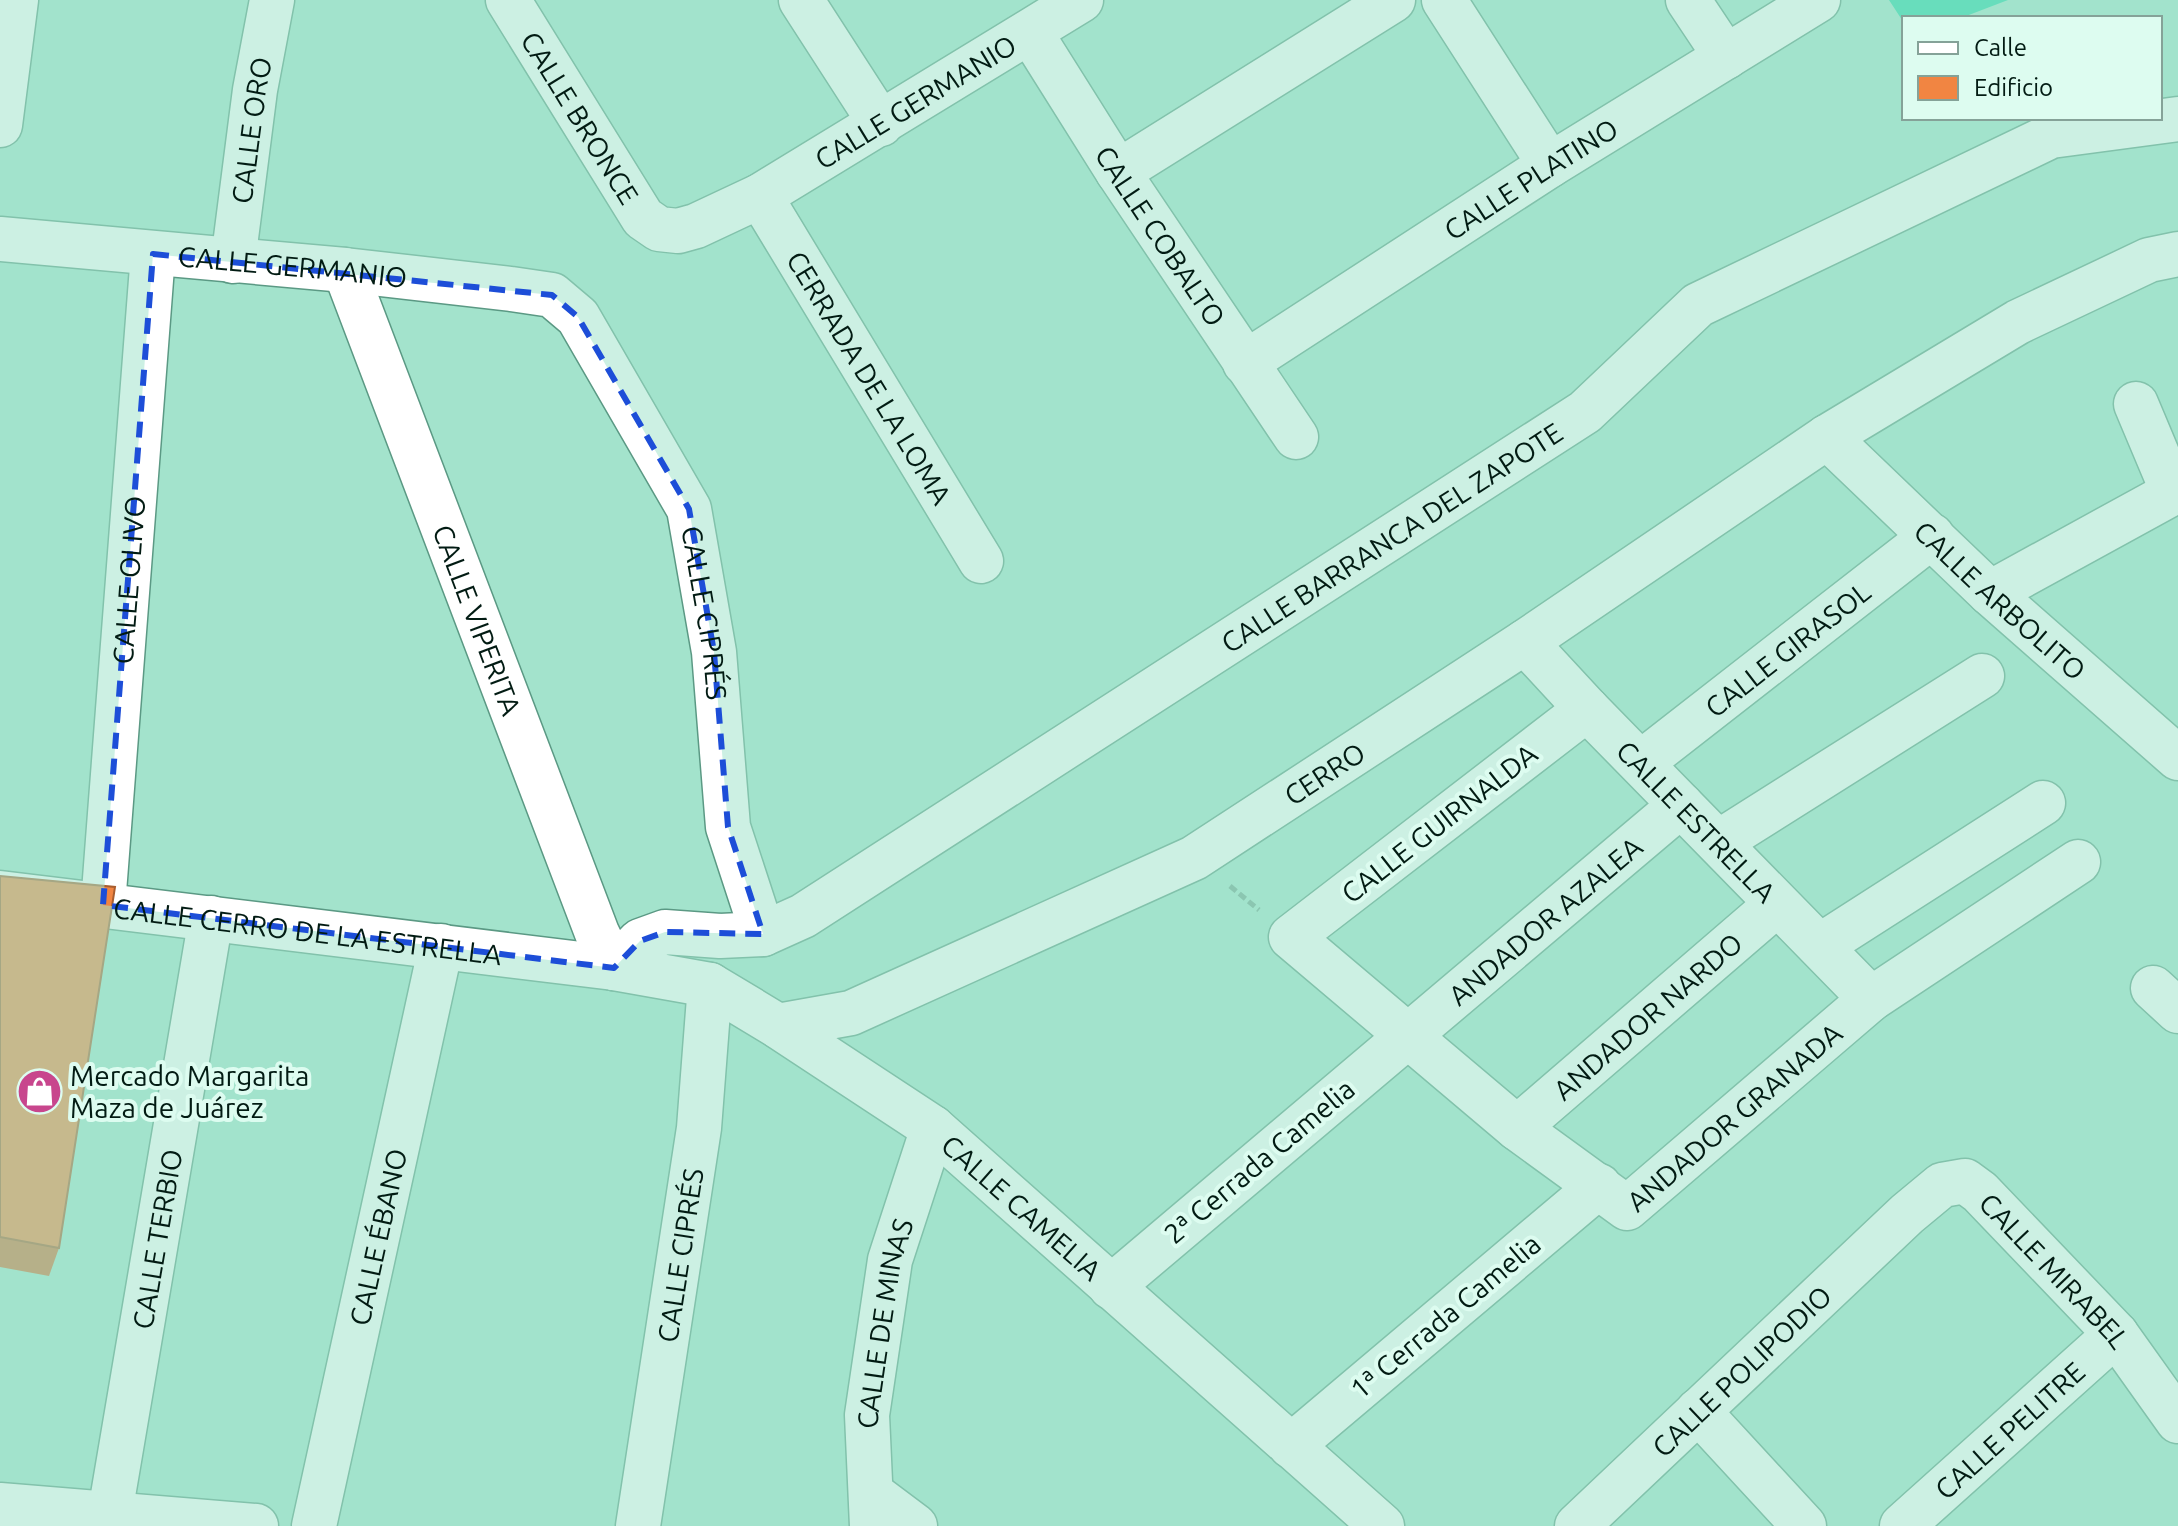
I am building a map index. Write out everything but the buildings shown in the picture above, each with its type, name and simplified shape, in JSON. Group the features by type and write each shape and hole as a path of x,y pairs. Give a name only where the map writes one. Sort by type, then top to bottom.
{"street":[{"path":"0,125 16,0"},
{"name":"CALLE ORO","path":"233,261 255,90 272,0"},
{"name":"CALLE BRONCE","path":"508,0 626,195 643,218 659,229"},
{"path":"801,0 881,124"},
{"name":"CALLE GERMANIO","path":"659,229 678,231 696,226 760,196 1081,0"},
{"path":"1118,172 1393,0"},
{"path":"1444,0 1550,165"},
{"path":"1688,0 1726,57"},
{"name":"CALLE PLATINO","path":"1245,363 1550,165 1818,0"},
{"name":"CALLE COBALTO","path":"1030,32 1118,172 1296,437"},
{"name":"CALLE BARRANCA DEL ZAPOTE","path":"614,968 640,941 665,932 720,936 763,934 803,916 1585,412 1698,305 2051,136 2178,119"},
{"name":"CERRADA DE LA LOMA","path":"760,196 981,561"},
{"name":"CALLE GERMANIO","path":"0,239 345,270 552,295 578,317"},
{"name":"CALLE OLIVO","path":"103,905 153,254"},
{"path":"1827,437 2018,322 2149,260 2178,254"},
{"name":"CALLE VIPERITA","path":"345,270 597,933 614,968"},
{"name":"CALLE CIPRÉS","path":"578,317 689,509 714,652 728,827 763,934"},
{"path":"1990,593 2176,491 2136,404"},
{"name":"CALLE ARBOLITO","path":"1827,437 1990,593 2178,758"},
{"name":"CERRO","path":"778,1026 851,1013 1194,858 1525,642 1827,437"},
{"name":"CALLE GIRASOL","path":"1642,762 1932,536"},
{"name":"CALLE ESTRELLA","path":"1525,642 1871,999"},
{"path":"1719,842 1982,676"},
{"name":"CALLE GUIRNALDA","path":"1291,937 1587,709"},
{"path":"1820,946 2043,803"},
{"name":"ANDADOR AZALEA","path":"1407,1035 1681,805"},
{"name":"ANDADOR GRANADA","path":"1291,937 1517,1128 1627,1208 1871,999 2078,862"},
{"name":"CALLE CERRO DE LA ESTRELLA","path":"0,893 614,968"},
{"name":"ANDADOR NARDO","path":"1517,1128 1777,904"},
{"name":"CALLE TERBIO","path":"110,1513 211,918"},
{"name":"CALLE ÉBANO","path":"314,1526 441,946"},
{"name":"CALLE CAMELIA","path":"614,968 710,985 933,1128 1382,1526"},
{"name":"CALLE CIPRÉS","path":"638,1526 699,1128 710,985"},
{"name":"2ª Cerrada Camelia","path":"1111,1287 1407,1035"},
{"name":"CALLE DE MINAS","path":"872,1510 867,1415 890,1260 933,1128"},
{"name":"CALLE MIRABEL","path":"1907,1214 1942,1185 1965,1181 1980,1192 2116,1334 2178,1421"},
{"name":"1ª Cerrada Camelia","path":"1291,1446 1599,1186"},
{"name":"CALLE POLIPODIO","path":"1577,1526 1907,1214"},
{"name":"CALLE PELITRE","path":"1902,1526 2116,1334"},
{"path":"1698,1411 1804,1526"},
{"path":"872,1510 915,1526"},
{"path":"3,1512 110,1513 256,1526"}],"highlighted area":[{"path":"153,254 552,295 578,317 689,509 714,652 728,827 763,934 665,932 640,941 614,968 103,905"}],"green space":[{"path":"1889,0 2008,0 1966,16 1902,16 1902,20"}],"place":[{"name":"Mercado Margarita Maza de Juárez","path":"39,1091"}]}
